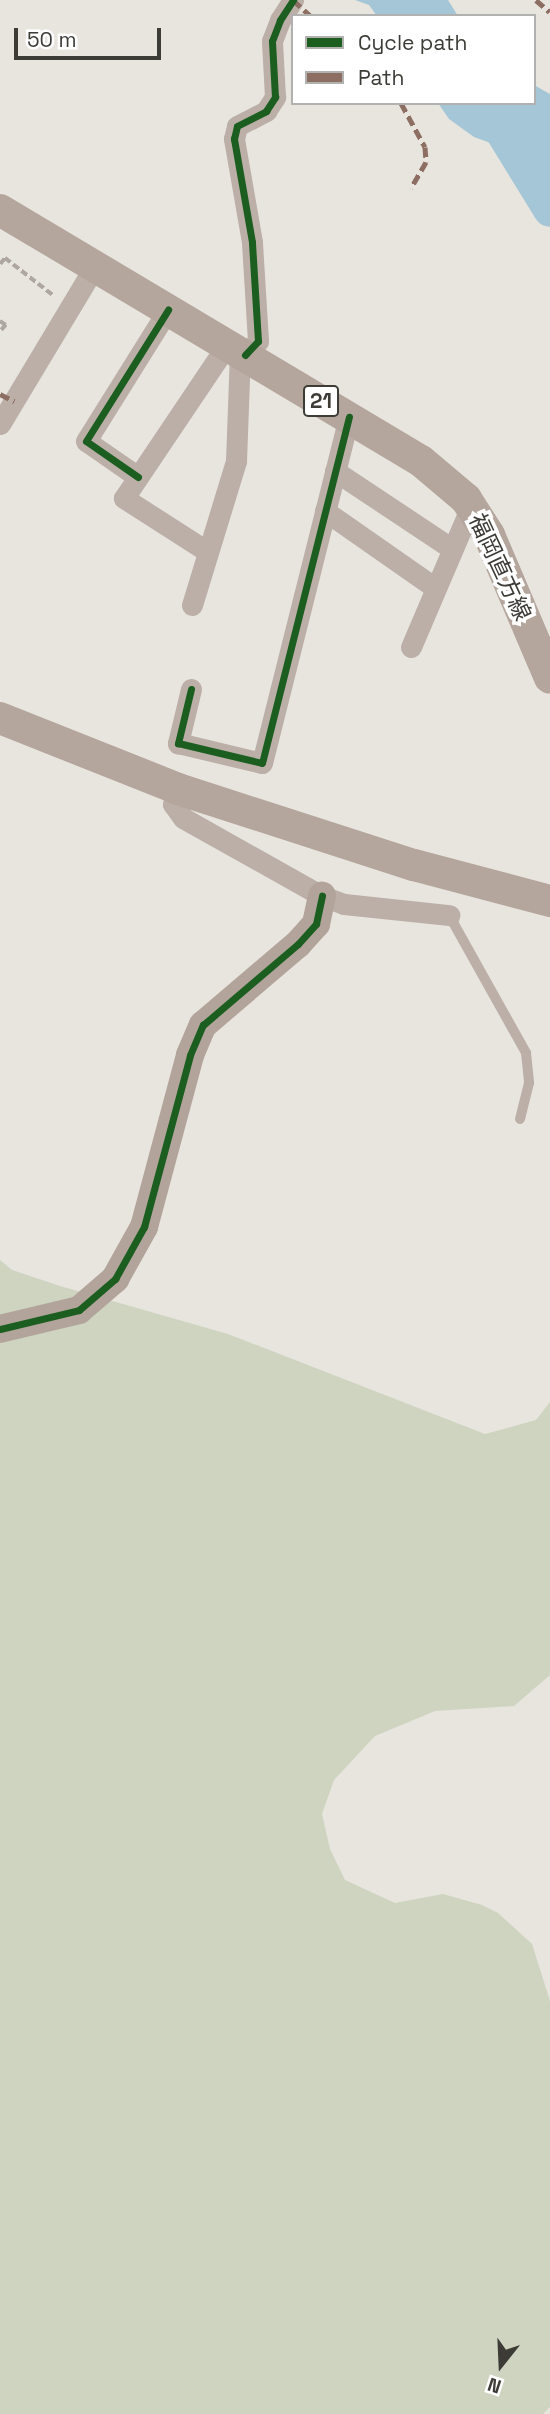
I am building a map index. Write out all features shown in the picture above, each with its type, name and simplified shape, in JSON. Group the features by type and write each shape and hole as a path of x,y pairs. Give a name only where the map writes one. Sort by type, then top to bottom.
{"main road":[{"name":"福岡直方線","path":"0,210 421,460 471,506 489,535 550,678"},
{"path":"0,718 178,789 414,865 550,901"}],"street":[{"path":"208,552 124,498 237,351 258,341 252,242 236,167 234,139 237,126 266,111 275,97 272,41 280,20 293,0"},
{"path":"0,424 7,398 95,266"},
{"path":"138,477 86,441 168,310"},
{"path":"192,605 236,461 237,351"},
{"path":"191,689 177,743 262,763 349,417"},
{"path":"335,471 451,548"},
{"path":"411,647 434,587 471,506"},
{"path":"325,511 434,587"},
{"path":"178,789 173,804 183,818 322,896 344,904 449,915"},
{"path":"0,1329 79,1310 116,1279 145,1227 190,1055 203,1024 298,944 316,924 322,896"}],"lane":[{"path":"449,915 526,1053 529,1083 520,1119"}],"path":[{"path":"0,264 5,258 69,308"},
{"path":"0,321 6,325 0,332"}],"green space":[{"path":"0,1260 12,1270 60,1286 228,1334 485,1434 536,1420 550,1402 550,1675 514,1706 435,1711 375,1736 334,1780 322,1814 330,1849 345,1880 395,1903 443,1894 482,1905 498,1913 532,1944 550,2001 550,2407 543,2414 0,2414"}],"water":[{"path":"355,0 448,0 457,14 376,14 369,5"},
{"path":"536,86 550,94 550,180 540,174 527,156 474,137 449,119 439,105 536,105"}],"waterway":[{"path":"486,105 550,209"}],"marked path":[{"path":"293,0 309,14"},
{"path":"536,0 550,12"},
{"path":"402,105 425,147 426,162 411,188"},
{"path":"0,394 14,401"}],"cycle path":[{"path":"245,355 258,341 252,242 234,139 237,126 266,111 275,97 272,41 280,20 293,0"},
{"path":"138,477 86,441 168,310"},
{"path":"191,689 178,743 262,763 349,417"},
{"path":"0,1329 79,1310 115,1279 144,1227 190,1055 203,1025 298,944 316,924 322,896"}]}
